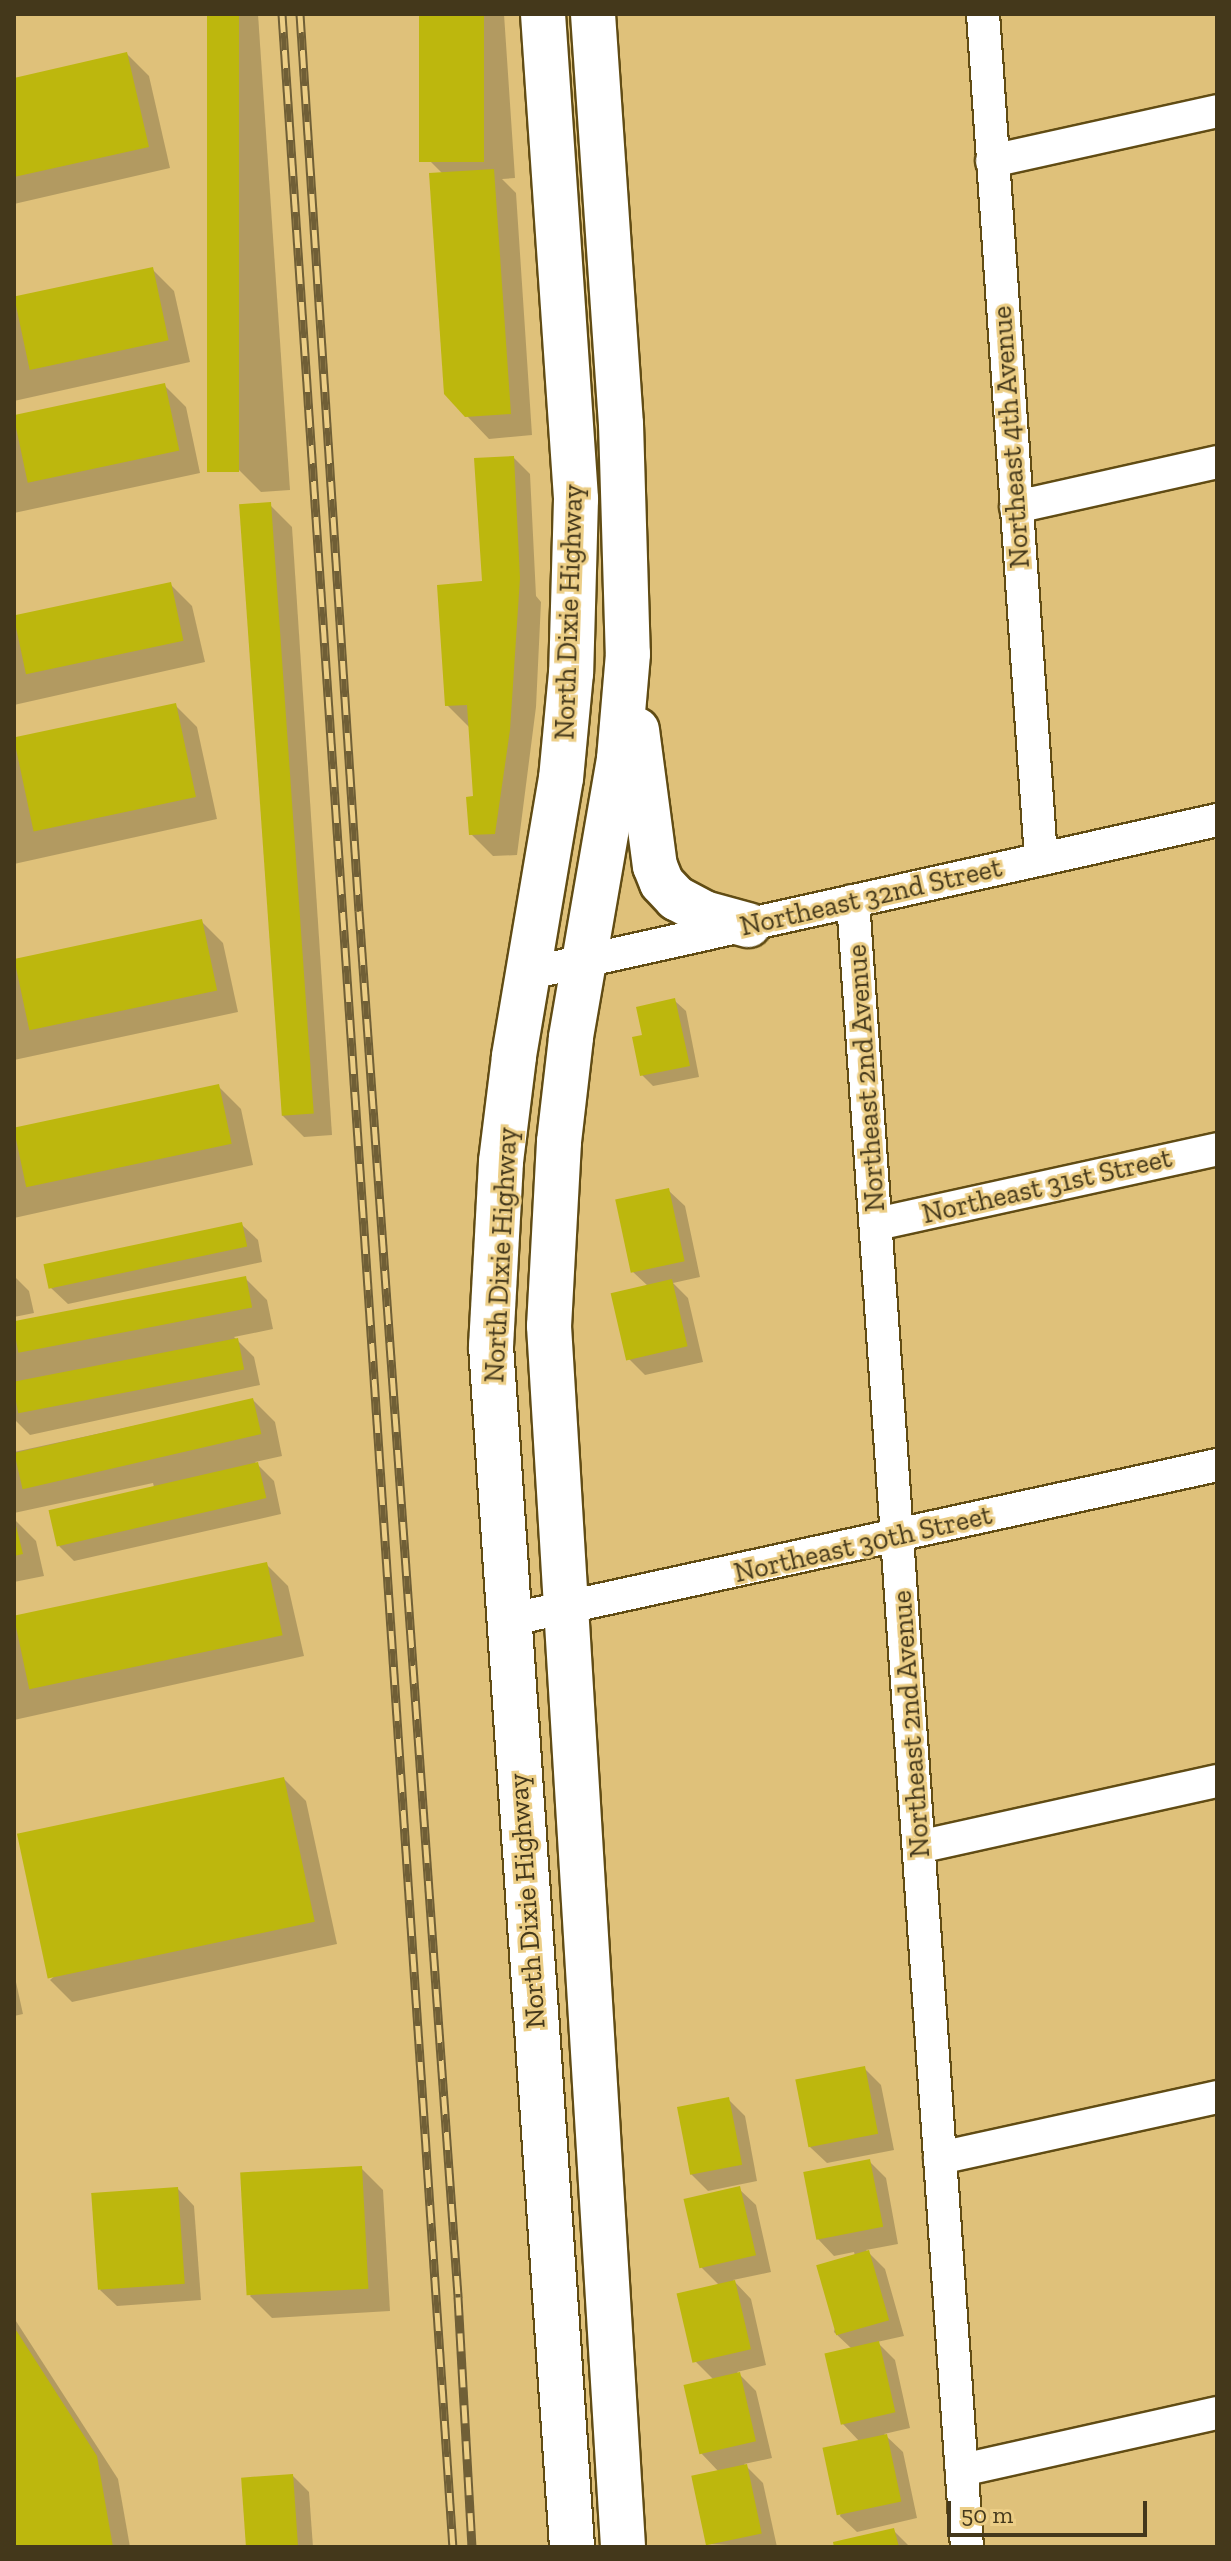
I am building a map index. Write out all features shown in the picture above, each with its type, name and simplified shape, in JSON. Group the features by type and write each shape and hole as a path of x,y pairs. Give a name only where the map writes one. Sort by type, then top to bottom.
{"main road":[{"name":"North Dixie Highway","path":"543,14 576,499 571,673 561,778 526,974 501,1162 491,1346 572,2547"},
{"name":"North Dixie Highway","path":"593,14 621,424 628,654 619,759 582,961 559,1142 549,1326 623,2547"},
{"path":"628,654 655,866 662,883 676,898 704,913 748,925"}],"street":[{"name":"Northeast 4th Avenue","path":"983,14 1041,859"},
{"path":"992,161 1217,111"},
{"path":"1016,507 1217,462"},
{"name":"Northeast 32nd Street","path":"526,974 1217,820"},
{"name":"Northeast 2nd Avenue","path":"853,901 967,2547"},
{"name":"Northeast 31st Street","path":"877,1224 1217,1149"},
{"name":"Northeast 30th Street","path":"508,1620 1217,1465"},
{"path":"919,1847 1217,1781"},
{"path":"940,2158 1217,2097"},
{"path":"962,2470 1217,2413"}],"building":[{"path":"207,14 239,14 239,472 207,472"},
{"path":"419,14 484,14 484,162 419,162"},
{"path":"127,52 149,147 14,177 14,78"},
{"path":"494,169 511,414 465,417 444,394 429,173"},
{"path":"153,267 169,340 30,370 14,297"},
{"path":"165,383 179,450 28,483 14,415"},
{"path":"514,456 520,578 510,730 495,834 469,835 466,797 473,796 467,705 445,706 437,585 482,581 474,458"},
{"path":"271,502 314,1114 282,1116 239,504"},
{"path":"171,582 183,641 26,674 14,615"},
{"path":"176,703 196,797 34,831 14,737"},
{"path":"202,919 217,990 29,1030 14,959"},
{"path":"675,998 690,1066 640,1076 632,1037 642,1035 636,1007"},
{"path":"219,1084 232,1144 26,1187 14,1128"},
{"path":"669,1188 685,1261 631,1273 615,1199"},
{"path":"242,1222 247,1246 49,1289 43,1264"},
{"path":"246,1276 252,1307 18,1353 14,1321"},
{"path":"672,1279 688,1346 626,1360 611,1293"},
{"path":"238,1338 244,1369 18,1413 14,1382"},
{"path":"253,1398 261,1434 23,1489 14,1453"},
{"path":"258,1462 266,1498 57,1546 49,1510"},
{"path":"14,1518 23,1554 14,1556"},
{"path":"267,1562 283,1635 29,1689 14,1616"},
{"path":"284,1777 315,1922 48,1979 17,1834"},
{"path":"865,2066 878,2134 808,2147 795,2080"},
{"path":"729,2097 742,2165 690,2175 677,2107"},
{"path":"870,2159 883,2227 816,2240 803,2172"},
{"path":"362,2166 368,2289 247,2295 240,2172"},
{"path":"740,2186 756,2255 699,2268 683,2199"},
{"path":"178,2187 185,2284 98,2290 91,2193"},
{"path":"869,2250 889,2320 836,2335 816,2265"},
{"path":"735,2280 751,2349 693,2363 677,2293"},
{"path":"14,2327 97,2456 113,2547 14,2547"},
{"path":"879,2341 895,2412 841,2425 824,2354"},
{"path":"740,2372 756,2441 699,2454 683,2385"},
{"path":"887,2434 901,2501 837,2515 822,2448"},
{"path":"747,2464 762,2533 706,2545 691,2476"},
{"path":"293,2474 298,2547 246,2547 241,2478"},
{"path":"894,2528 899,2547 834,2547 833,2542"}],"railway":[{"path":"282,14 453,2547"},
{"path":"300,14 359,911 458,2297 472,2547"}]}
